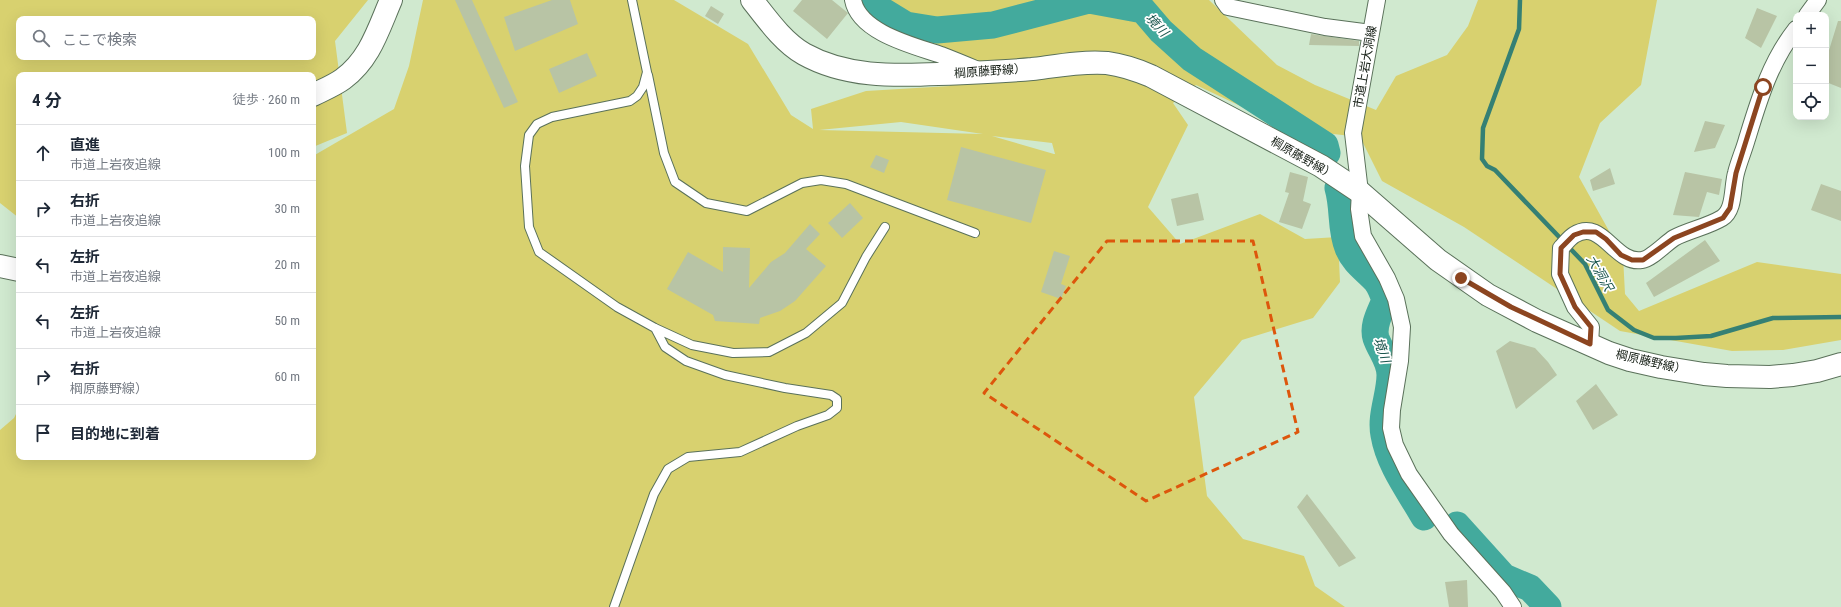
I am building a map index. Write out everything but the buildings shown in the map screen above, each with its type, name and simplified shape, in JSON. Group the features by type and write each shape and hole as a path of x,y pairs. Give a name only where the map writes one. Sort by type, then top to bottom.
{"main road":[{"path":"316,93 343,79 364,59 375,41 391,0"},
{"name":"棡原藤野線）","path":"752,0 787,41 803,54 826,65 854,71 882,75 986,73 1089,63 1108,63 1131,68 1177,89 1314,162 1360,192 1438,260 1461,278 1511,307 1590,344 1630,360 1711,375 1770,377 1816,371 1841,364"},
{"path":"0,266 16,269"}],"street":[{"path":"853,0 862,16 887,37 986,73"},
{"path":"1224,0 1228,7 1325,27 1371,33"},
{"name":"市道上岩大洞線","path":"1377,0 1353,133 1360,192 1359,209 1363,236 1388,278 1396,299 1402,327 1400,361 1392,410 1391,428 1395,445 1409,474 1451,534 1503,592 1513,607"},
{"path":"1809,12 1818,0"},
{"path":"1590,344 1591,327 1575,307 1560,274 1561,248 1574,235 1583,232 1596,232 1606,239 1621,255 1632,260 1643,260 1674,238 1723,218 1730,208 1736,173 1763,87 1783,46 1793,33"}],"lane":[{"path":"632,0 664,152 675,182 706,203 747,211 802,183 821,180 846,184 974,233"},
{"path":"647,72 643,88 637,96 630,101 552,118 537,124 529,135 526,166 528,227 539,252 617,307 655,328 692,345 732,353 769,352 806,333 842,303 866,257 884,227"},
{"path":"614,607 654,494 668,469 688,457 740,452 797,426 828,415 837,408 837,399 831,395 785,388 725,375 686,361 665,347 655,328"}],"highlighted area":[{"path":"1107,241 1253,241 1298,432 1146,501 984,393"}],"shaded area":[{"path":"0,0 368,0 335,41 347,133 316,146 316,72 16,72 16,216 0,203"},
{"path":"423,0 674,0 748,44 791,115 813,129 811,109 866,91 950,86 927,45 844,0 1209,0 1277,65 1315,85 1376,110 1396,76 1447,55 1468,26 1478,0 1657,0 1641,85 1600,123 1579,177 1623,256 1625,294 1639,311 1757,262 1841,274 1841,340 1783,350 1732,351 1620,331 1464,227 1382,181 1360,137 1289,129 1196,85 1173,103 1188,125 1148,207 1180,244 1260,214 1305,239 1338,237 1340,282 1313,318 1242,340 1194,397 1207,496 1243,539 1304,556 1315,586 1345,607 0,607 0,430 14,418 16,414 16,460 316,460 316,154 394,109 409,66","holes":["901,122 983,134 819,130","992,136 1052,143 1055,154"]}],"waterway":[{"name":"境川","path":"865,0 906,25 937,30 993,25 1089,0 1143,10 1161,31 1192,59 1325,145 1327,153"},
{"name":"大洞沢","path":"1520,0 1519,29 1483,128 1482,159 1487,166 1495,170 1585,264 1608,310 1634,330 1654,338 1711,336 1773,318 1841,317"},
{"name":"境川","path":"1338,188 1344,233 1348,248 1357,262 1377,283 1385,300 1375,328 1376,338 1387,360 1390,370 1390,382 1383,420 1384,435 1390,457 1395,468 1424,517"},
{"name":"境川","path":"1457,525 1504,577 1530,588 1548,607"}],"route":[{"path":"1461,278 1488,295 1537,321 1590,344 1591,327 1575,307 1560,274 1561,248 1574,235 1583,232 1596,232 1606,239 1621,255 1632,260 1643,260 1674,238 1723,218 1730,208 1736,173 1763,87"}]}
